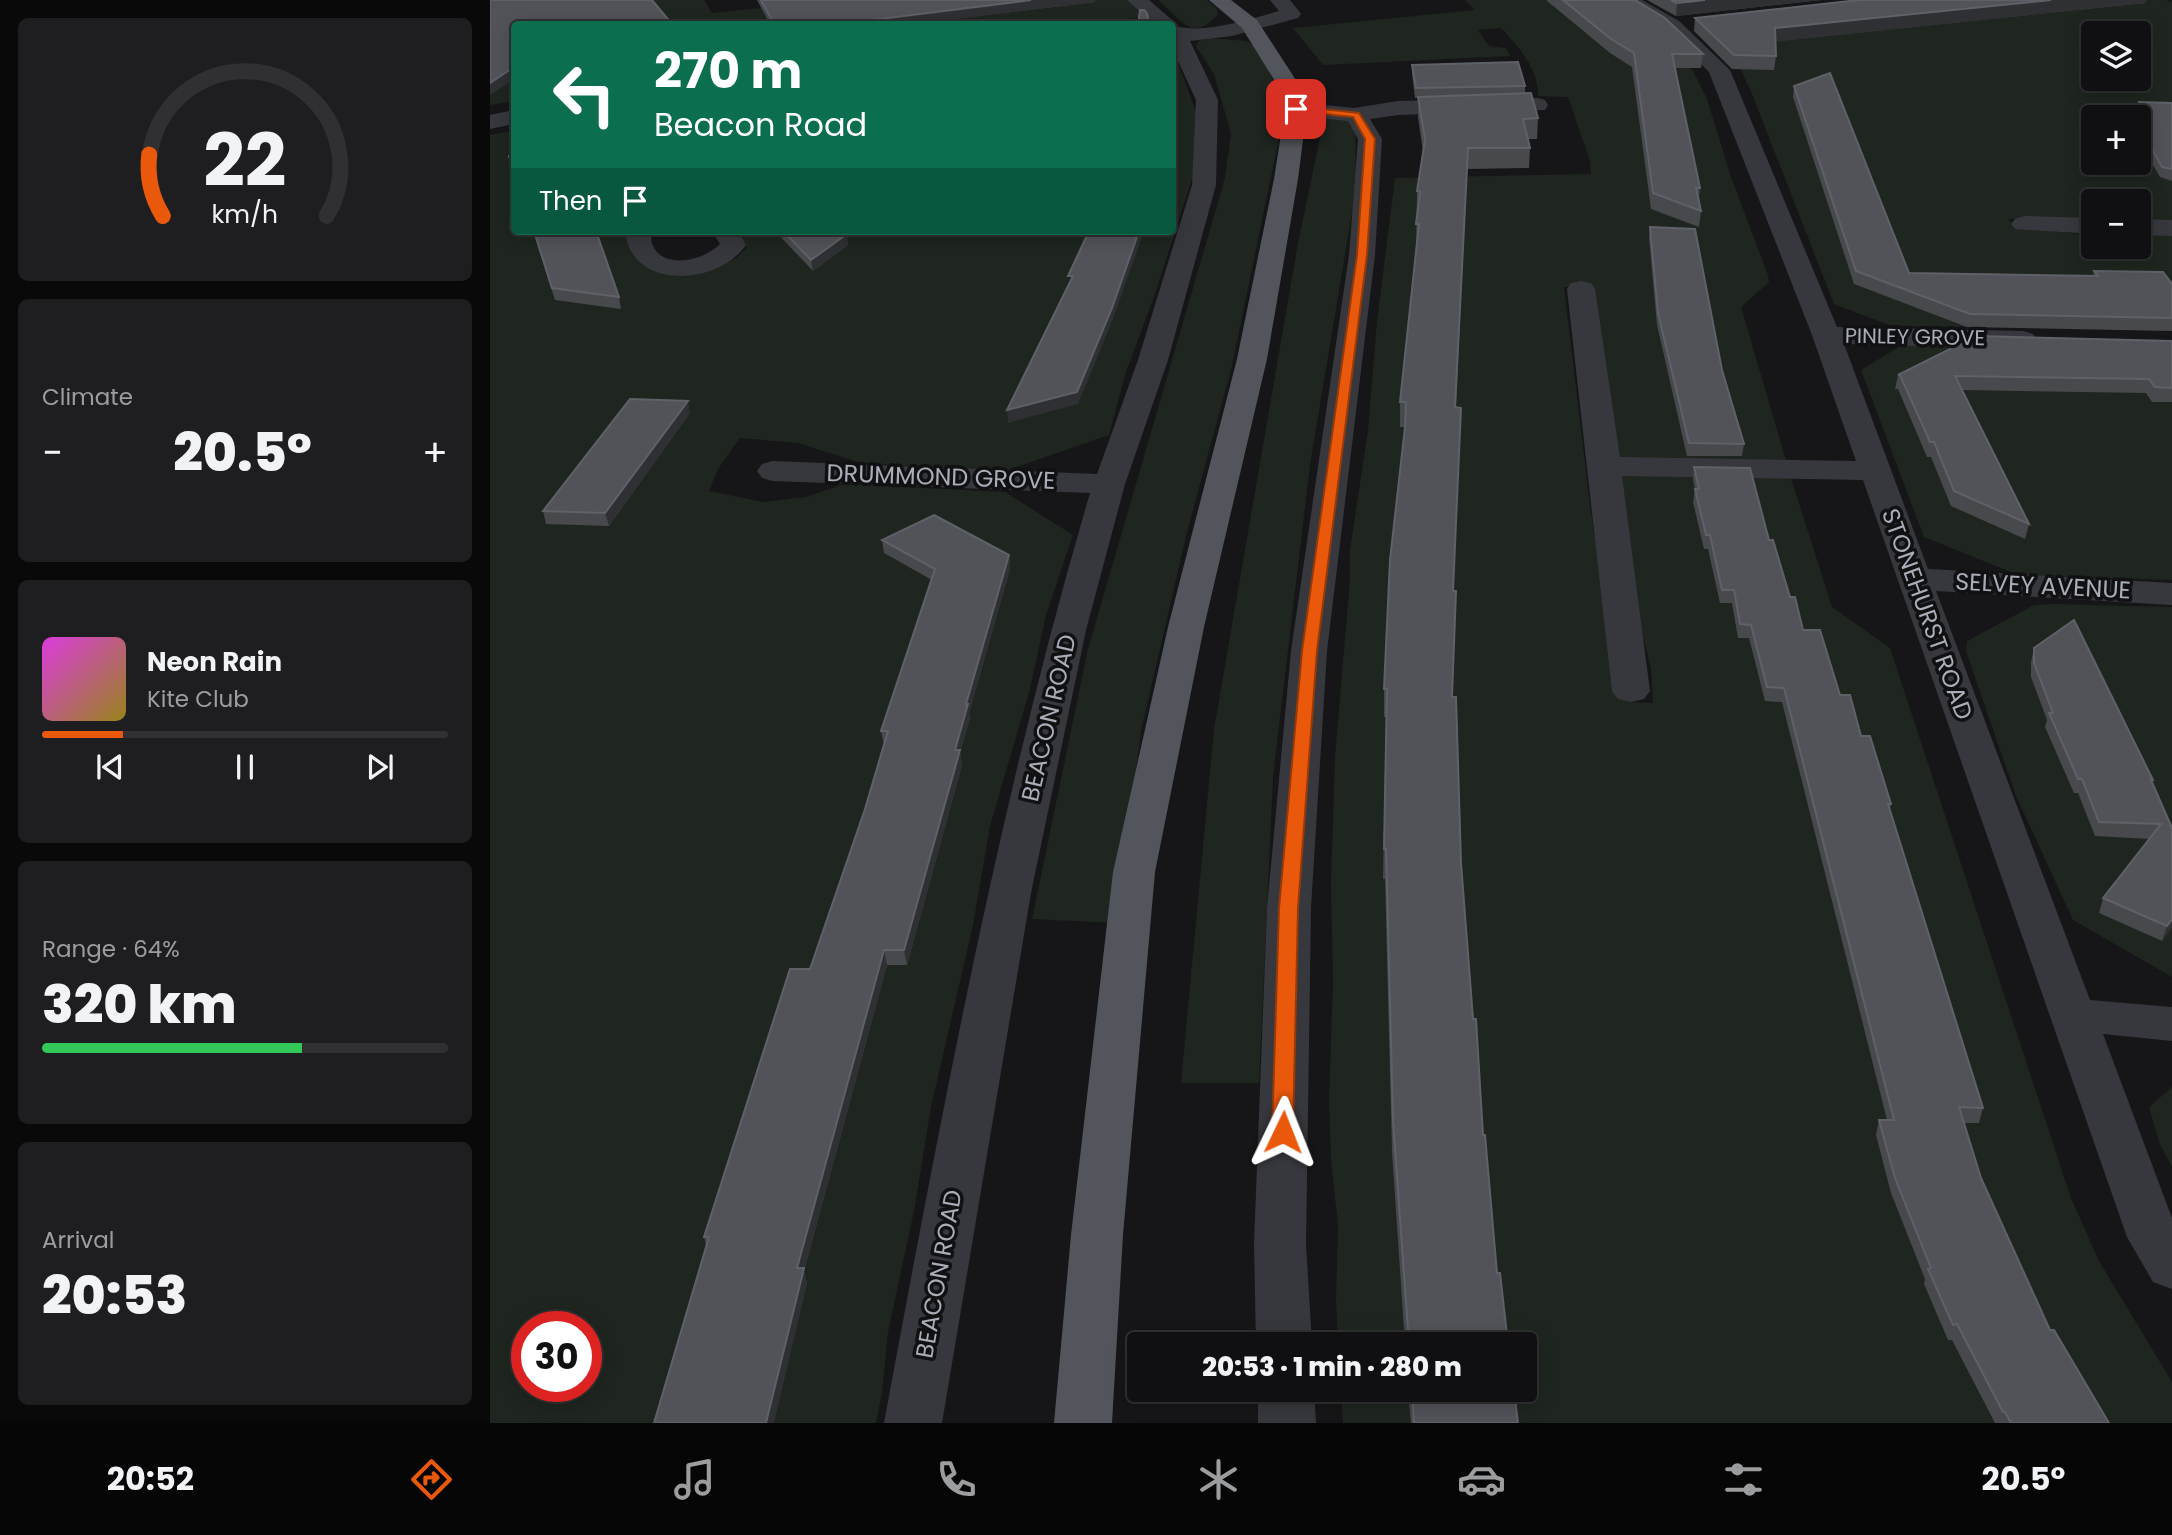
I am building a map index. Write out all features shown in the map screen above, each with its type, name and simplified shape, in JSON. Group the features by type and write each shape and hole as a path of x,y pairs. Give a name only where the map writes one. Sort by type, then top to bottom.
{"main road":[{"path":"1083,1423 1097,1234 1134,872 1186,627 1252,359 1286,179 1296,109 1292,91 1250,24 1219,0"}],"street":[{"name":"BEACON ROAD","path":"1137,0 1160,21"},
{"name":"STONEHURST ROAD","path":"1628,0 1685,24 1719,70 1826,335 2152,1237 2172,1267"},
{"path":"1176,32 1231,30 1290,13"},
{"name":"BEACON ROAD","path":"913,1423 942,1250 1009,893 1068,630 1109,484 1153,360 1204,185 1208,100 1176,40"},
{"path":"1296,109 1353,115 1398,108 1537,105"},
{"path":"1284,1332 1280,1244 1289,908 1310,651 1362,255 1370,139 1356,115 1353,115"},
{"path":"490,121 511,118"},
{"path":"2024,224 2081,226"},
{"path":"2151,227 2172,228"},
{"path":"639,235 641,251 653,262 689,267 709,263 729,251 733,245 727,235"},
{"path":"1581,289 1631,691"},
{"name":"PINLEY GROVE","path":"1826,335 2047,340"},
{"path":"1605,466 1875,471"},
{"name":"DRUMMOND GROVE","path":"773,471 1109,484"},
{"name":"SELVEY AVENUE","path":"1915,579 2172,594"},
{"path":"2072,1016 2172,1024"},
{"path":"1286,1402 1287,1423"}],"shaded area":[{"path":"490,0 704,0 712,13 841,0 1127,0 1142,15 1129,21 511,21 511,102 490,105"},
{"path":"1158,0 1207,0 1217,9 1218,14 1208,23 1192,28 1185,25"},
{"path":"1465,0 1604,0 1681,57 1693,71 1707,99 1731,177 1768,275 1769,282 1741,307 1787,464 1620,460 1590,288 1564,287 1590,505 1617,689 1629,702 1653,703 1651,669 1622,549 1622,474 1790,475 1832,607 1890,648 2071,1198 2099,1261 2172,1382 2172,1423 1343,1423 1342,1402 1537,1402 1537,1332 1337,1332 1336,1300 1338,1226 1331,1159 1329,1100 1335,757 1350,550 1368,430 1377,321 1395,178 1591,174 1590,161 1568,97 1538,96 1531,68 1521,51 1501,28 1478,30 1489,46 1506,48 1510,56 1323,65 1293,28 1475,10"},
{"path":"1947,0 2172,2 2172,224 2151,223 2151,189 2081,189 2081,221 2009,219 2015,228 2081,234 2081,259 2151,259 2151,233 2172,232 2172,330 1889,325 1834,304 1741,70 1725,53"},
{"path":"1209,38 1246,41 1257,47 1276,86 1283,119 1231,370 1187,532 1141,731 1116,923 1032,919 1088,649 1225,178 1231,133 1214,74 1196,46 1199,41"},
{"path":"1176,60 1197,115 1194,173 1176,229"},
{"path":"1344,116 1355,126 1356,188 1310,465 1273,777 1259,1083 1181,1083 1214,729 1298,243 1320,138 1320,121 1323,117"},
{"path":"511,132 511,235 629,235 642,261 720,265 736,258 747,247 740,235 1174,235 1126,372 1109,435 1002,472 861,463 798,443 740,438 718,469 709,491 763,502 806,497 844,484 1005,492 1073,535 1046,615 1030,689 990,826 973,925 931,1107 914,1211 888,1332 876,1423 490,1423 490,135"},
{"path":"1902,345 2172,351 2172,580 2018,575 1924,537 1861,370"},
{"path":"2034,605 2172,607 2172,977 2073,920 2016,796 1966,651 1967,641"},
{"path":"2172,1087 2172,1167 2159,1142 2149,1107"}],"building":[{"path":"490,0 652,0 670,21 511,21 511,69 490,83"},
{"path":"761,0 1031,0 864,21 772,21"},
{"path":"1563,0 1635,0 1665,18 1703,54 1672,54 1700,188 1696,188 1701,211 1653,193 1634,53 1611,39"},
{"path":"1671,0 1705,0 1677,3"},
{"path":"1859,0 2051,0 1775,28 1776,56 1734,55 1695,18"},
{"path":"1140,10 1144,10 1148,21 1138,21"},
{"path":"1518,62 1525,86 1416,88 1412,65"},
{"path":"1830,73 1909,273 2098,276 2094,271 2163,272 2172,284 2172,318 1970,314 1856,271 1794,86"},
{"path":"1531,93 1538,118 1523,119 1530,148 1468,148 1455,407 1461,408 1453,591 1456,591 1452,697 1456,697 1461,863 1473,1019 1476,1019 1483,1135 1497,1273 1500,1273 1507,1332 1408,1332 1393,1121 1384,849 1387,689 1384,689 1390,560 1405,427 1406,402 1400,402 1419,224 1416,224 1420,192 1417,191 1425,140 1418,97"},
{"path":"2139,102 2172,103 2172,169 2162,167 2151,147 2151,105 2141,105"},
{"path":"1650,227 1695,229 1722,370 1744,444 1689,443 1658,313"},
{"path":"535,235 597,235 619,297 552,288"},
{"path":"787,235 846,235 811,260"},
{"path":"1087,235 1138,235 1112,308 1077,392 1007,410 1073,276 1068,276"},
{"path":"1976,336 2172,341 2172,388 2155,387 2149,379 1955,376 2029,524 1954,491 1934,442 1930,442 1898,375"},
{"path":"630,399 688,401 605,513 543,511"},
{"path":"1694,467 1750,468 1769,540 1773,540 1790,597 1795,597 1803,630 1820,630 1840,695 1850,695 1861,736 1870,736 1891,804 1888,804 1983,1108 1959,1107 1981,1178 2050,1330 2054,1330 2109,1423 2011,1423 1957,1324 1953,1325 1928,1269 1931,1268 1895,1178 1879,1120 1894,1120 1784,688 1767,687 1751,625 1740,624 1734,590 1722,590 1710,535 1706,535 1695,489 1699,489"},
{"path":"934,515 1009,555 966,704 955,750 960,750 904,950 884,950 797,1268 804,1268 766,1423 654,1423 709,1237 704,1237 790,969 810,969 865,809 888,731 881,731 935,569 882,540"},
{"path":"2074,620 2153,780 2172,828 2172,919 2167,926 2103,898 2161,824 2099,822 2082,779 2078,779 2049,713 2053,713 2034,663 2034,648"},
{"path":"1413,1402 1515,1402 1518,1423 1414,1423"}],"route":[{"path":"1283,1132 1289,908 1310,651 1362,255 1370,139 1356,115 1296,109"}]}
